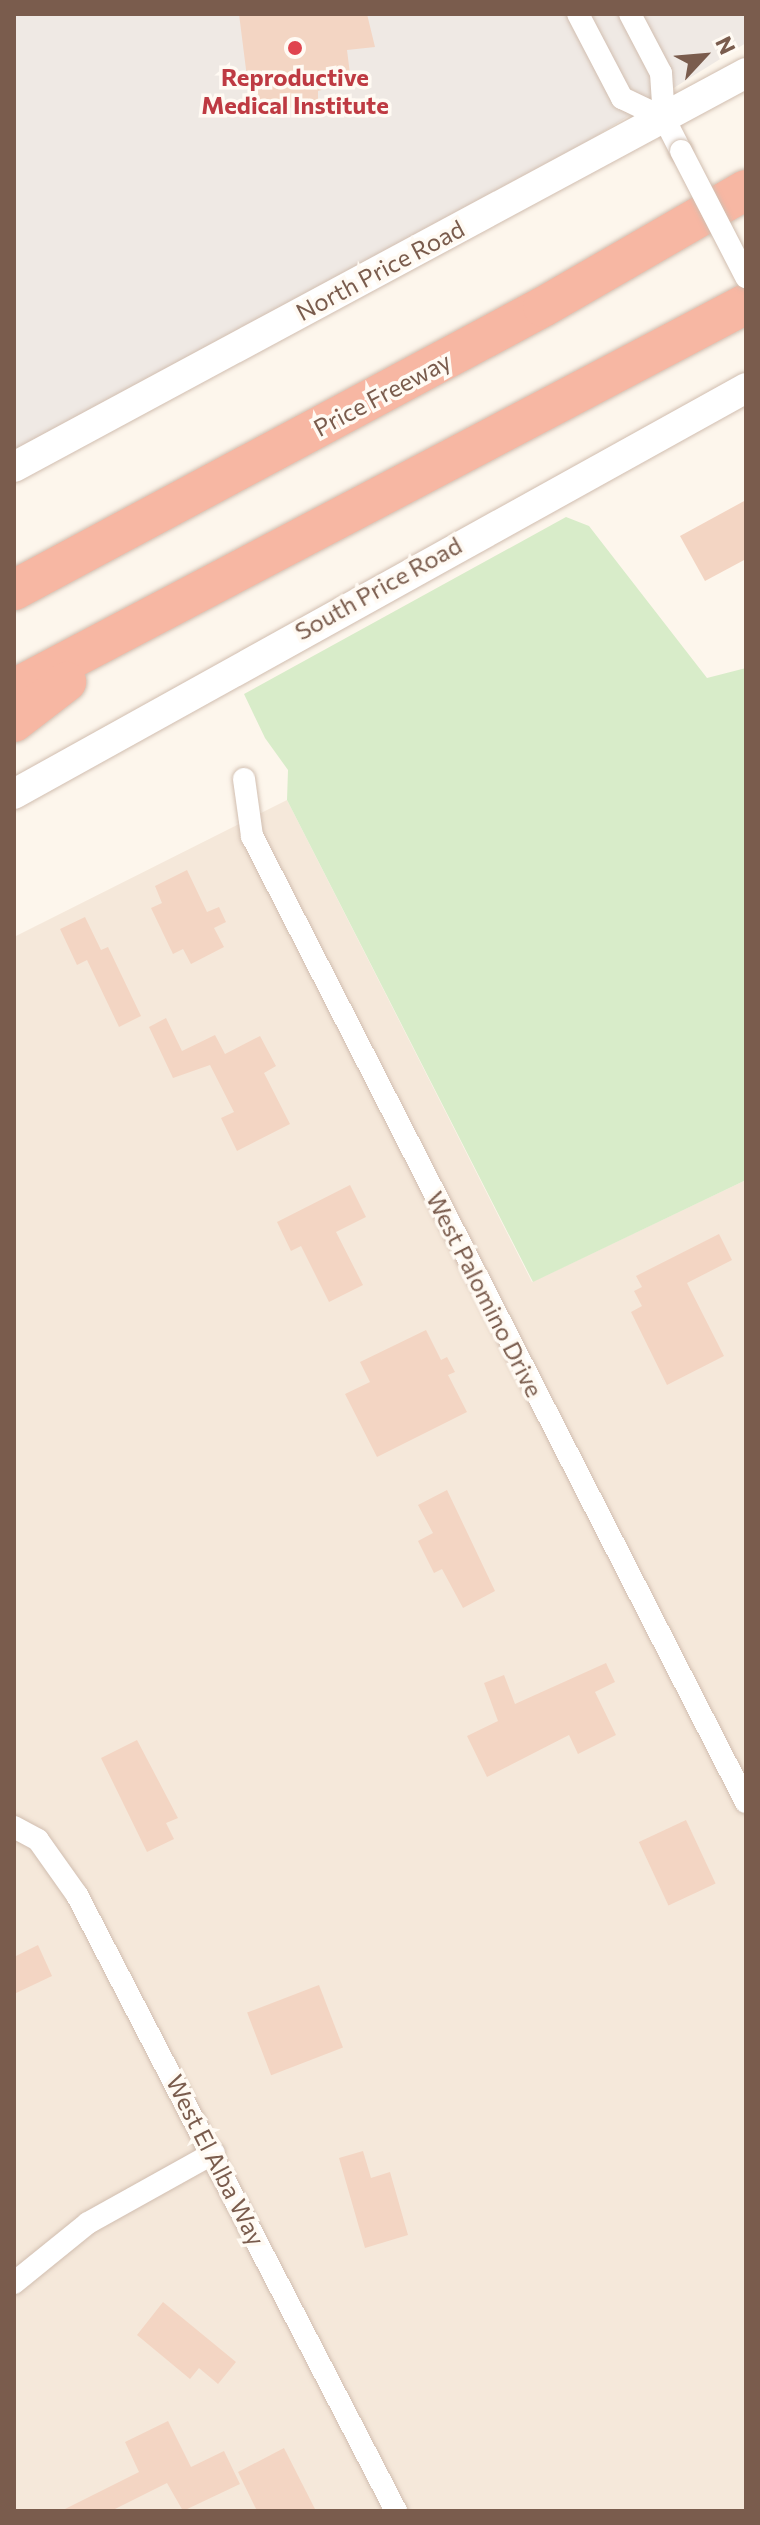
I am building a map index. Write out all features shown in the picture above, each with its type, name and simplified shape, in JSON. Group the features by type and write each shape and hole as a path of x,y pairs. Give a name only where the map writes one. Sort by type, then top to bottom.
{"highway":[{"name":"Price Freeway","path":"14,590 543,307 746,190"},
{"path":"14,689 746,304"},
{"path":"14,578 127,530"},
{"path":"14,722 151,615"}],"main road":[{"name":"North Price Road","path":"14,467 746,73"},
{"name":"South Price Road","path":"14,794 746,388"}],"street":[{"path":"578,14 622,98 664,118"},
{"path":"630,14 661,73 664,118 746,277"},
{"name":"West Palomino Drive","path":"244,779 252,836 746,1802"},
{"name":"West El Alba Way","path":"14,1827 38,1840 77,1895 214,2153 396,2511"},
{"path":"14,2283 88,2223 214,2153"}],"shaded area":[{"path":"14,14 746,14 746,43 593,138 14,450"},
{"path":"287,800 532,1282 746,1180 746,2511 14,2511 14,937"}],"green space":[{"path":"566,517 589,526 707,678 746,668 746,1180 533,1282 287,800 288,770 265,738 244,694"}],"building":[{"name":"Reproductive Medical Institute","path":"239,14 367,14 375,47 347,50 351,82 318,91 318,101 252,117"},
{"path":"746,500 746,559 705,581 680,536"},
{"path":"187,870 207,912 219,907 226,922 214,928 224,947 191,964 183,949 173,954 151,908 162,903 155,886"},
{"path":"85,917 101,950 108,947 141,1016 119,1027 87,960 77,965 60,929"},
{"path":"166,1018 182,1051 215,1035 225,1054 260,1036 276,1066 264,1073 290,1124 237,1151 221,1118 234,1112 210,1065 173,1078 149,1027"},
{"path":"350,1185 366,1217 336,1232 363,1285 329,1302 301,1246 291,1251 277,1222"},
{"path":"719,1234 732,1260 687,1283 724,1356 667,1385 631,1312 642,1306 634,1291 642,1287 636,1276"},
{"path":"426,1330 441,1360 447,1357 455,1372 448,1375 467,1412 377,1457 345,1394 370,1382 360,1362"},
{"path":"447,1490 495,1591 463,1608 442,1569 434,1573 418,1541 433,1533 418,1505"},
{"path":"606,1663 615,1682 595,1692 616,1735 578,1754 569,1735 487,1777 467,1736 498,1721 484,1683 504,1675 515,1704"},
{"path":"137,1740 178,1818 166,1823 174,1839 147,1852 101,1758"},
{"path":"686,1820 716,1883 668,1905 639,1842"},
{"path":"38,1945 52,1976 14,1994 14,1957"},
{"path":"319,1985 343,2048 271,2075 247,2013"},
{"path":"363,2151 371,2178 390,2172 408,2235 365,2248 339,2158"},
{"path":"163,2302 236,2362 218,2384 199,2368 190,2379 137,2335"},
{"path":"168,2421 191,2467 224,2451 240,2484 183,2511 167,2483 111,2511 61,2511 139,2472 125,2442"},
{"path":"284,2448 316,2511 257,2511 238,2472"}],"place":[{"name":"Reproductive Medical Institute","path":"295,48"}]}
